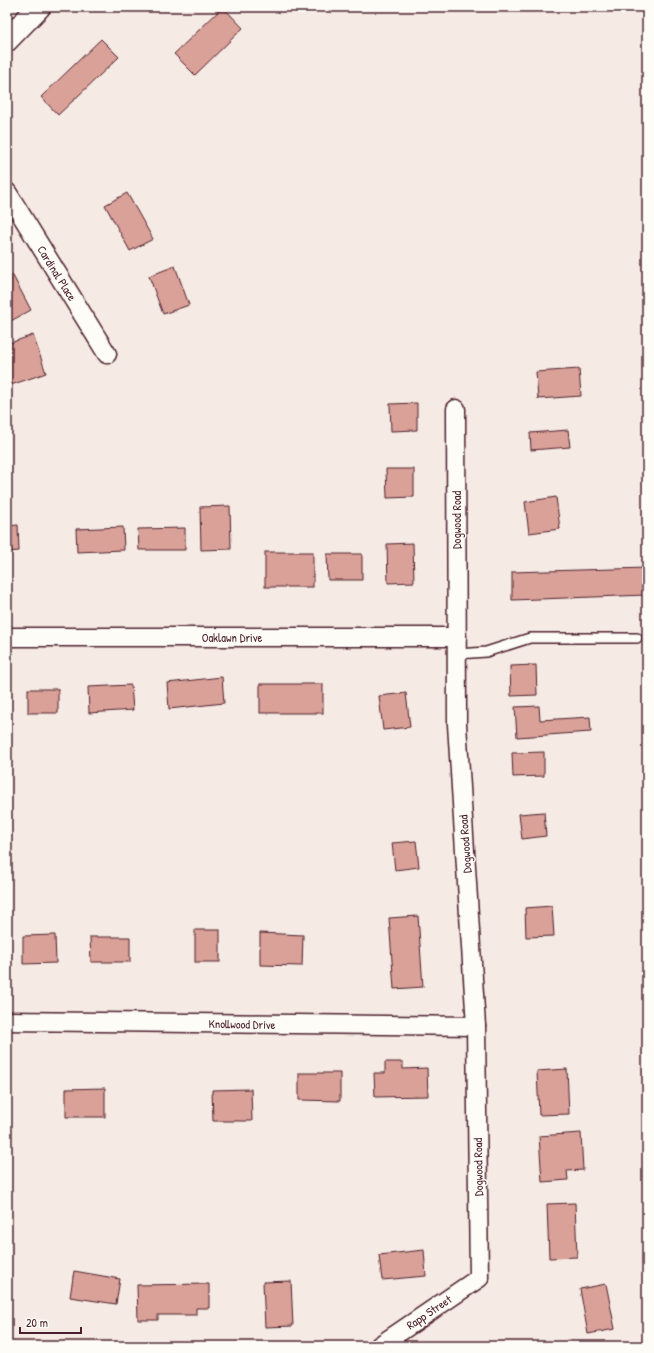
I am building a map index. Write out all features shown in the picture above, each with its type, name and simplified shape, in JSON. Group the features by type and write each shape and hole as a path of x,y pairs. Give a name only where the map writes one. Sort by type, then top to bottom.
{"street":[{"path":"7,40 40,7"},
{"name":"Cardinal Place","path":"7,192 107,354"},
{"name":"Dogwood Road","path":"456,409 458,732 476,1026 479,1278"},
{"name":"Oaklawn Drive","path":"7,637 457,645"},
{"name":"Knollwood Drive","path":"7,1021 476,1026"},
{"name":"Rapp Street","path":"379,1346 479,1278"}],"lane":[{"path":"457,645 486,652 530,638 637,638"}],"building":[{"path":"223,7 243,28 195,75 174,54"},
{"path":"101,39 119,57 58,115 41,97"},
{"path":"127,193 153,239 130,251 105,205"},
{"path":"175,266 189,305 163,314 149,276"},
{"path":"12,274 31,310 7,323 7,276"},
{"path":"33,335 46,373 8,386 7,344"},
{"path":"579,369 581,396 538,399 536,372"},
{"path":"417,403 417,430 391,431 390,404"},
{"path":"568,430 570,447 531,450 530,433"},
{"path":"386,469 414,469 414,497 387,498"},
{"path":"556,497 560,529 529,533 525,502"},
{"path":"230,506 231,549 201,550 200,507"},
{"path":"18,525 19,551 7,552 7,526"},
{"path":"123,527 124,550 77,552 76,529"},
{"path":"185,528 185,550 139,550 138,529"},
{"path":"413,543 414,582 388,583 387,544"},
{"path":"265,552 313,552 313,587 265,587"},
{"path":"327,554 362,554 362,580 328,580"},
{"path":"647,568 647,595 512,600 512,572"},
{"path":"536,665 537,695 511,696 510,666"},
{"path":"222,677 224,703 169,709 167,683"},
{"path":"260,684 323,684 323,713 260,713"},
{"path":"131,685 133,710 89,713 88,687"},
{"path":"28,689 58,689 58,713 28,713"},
{"path":"406,693 410,727 383,730 379,696"},
{"path":"539,706 540,720 590,717 591,732 517,737 515,707"},
{"path":"544,752 544,776 513,777 512,753"},
{"path":"544,812 546,836 522,839 519,814"},
{"path":"416,841 419,867 395,870 392,843"},
{"path":"552,906 554,936 526,937 525,908"},
{"path":"418,916 423,987 394,989 389,918"},
{"path":"195,930 220,930 220,962 195,962"},
{"path":"260,933 303,935 302,966 260,965"},
{"path":"55,935 56,963 23,964 23,936"},
{"path":"90,937 130,937 130,962 91,962"},
{"path":"385,1062 403,1062 403,1069 427,1068 428,1096 375,1097 374,1073 385,1073"},
{"path":"567,1069 569,1114 539,1115 537,1071"},
{"path":"299,1073 340,1073 340,1101 299,1100"},
{"path":"105,1088 105,1117 66,1117 66,1089"},
{"path":"251,1089 252,1121 213,1121 212,1090"},
{"path":"581,1133 583,1170 567,1171 568,1180 542,1182 539,1136"},
{"path":"575,1203 577,1257 549,1258 547,1204"},
{"path":"424,1250 426,1276 382,1280 379,1255"},
{"path":"74,1271 120,1279 116,1304 70,1297"},
{"path":"291,1281 293,1326 265,1327 263,1282"},
{"path":"209,1284 209,1308 196,1308 196,1315 158,1315 158,1320 138,1320 137,1285"},
{"path":"606,1284 615,1329 588,1334 580,1289"}]}
